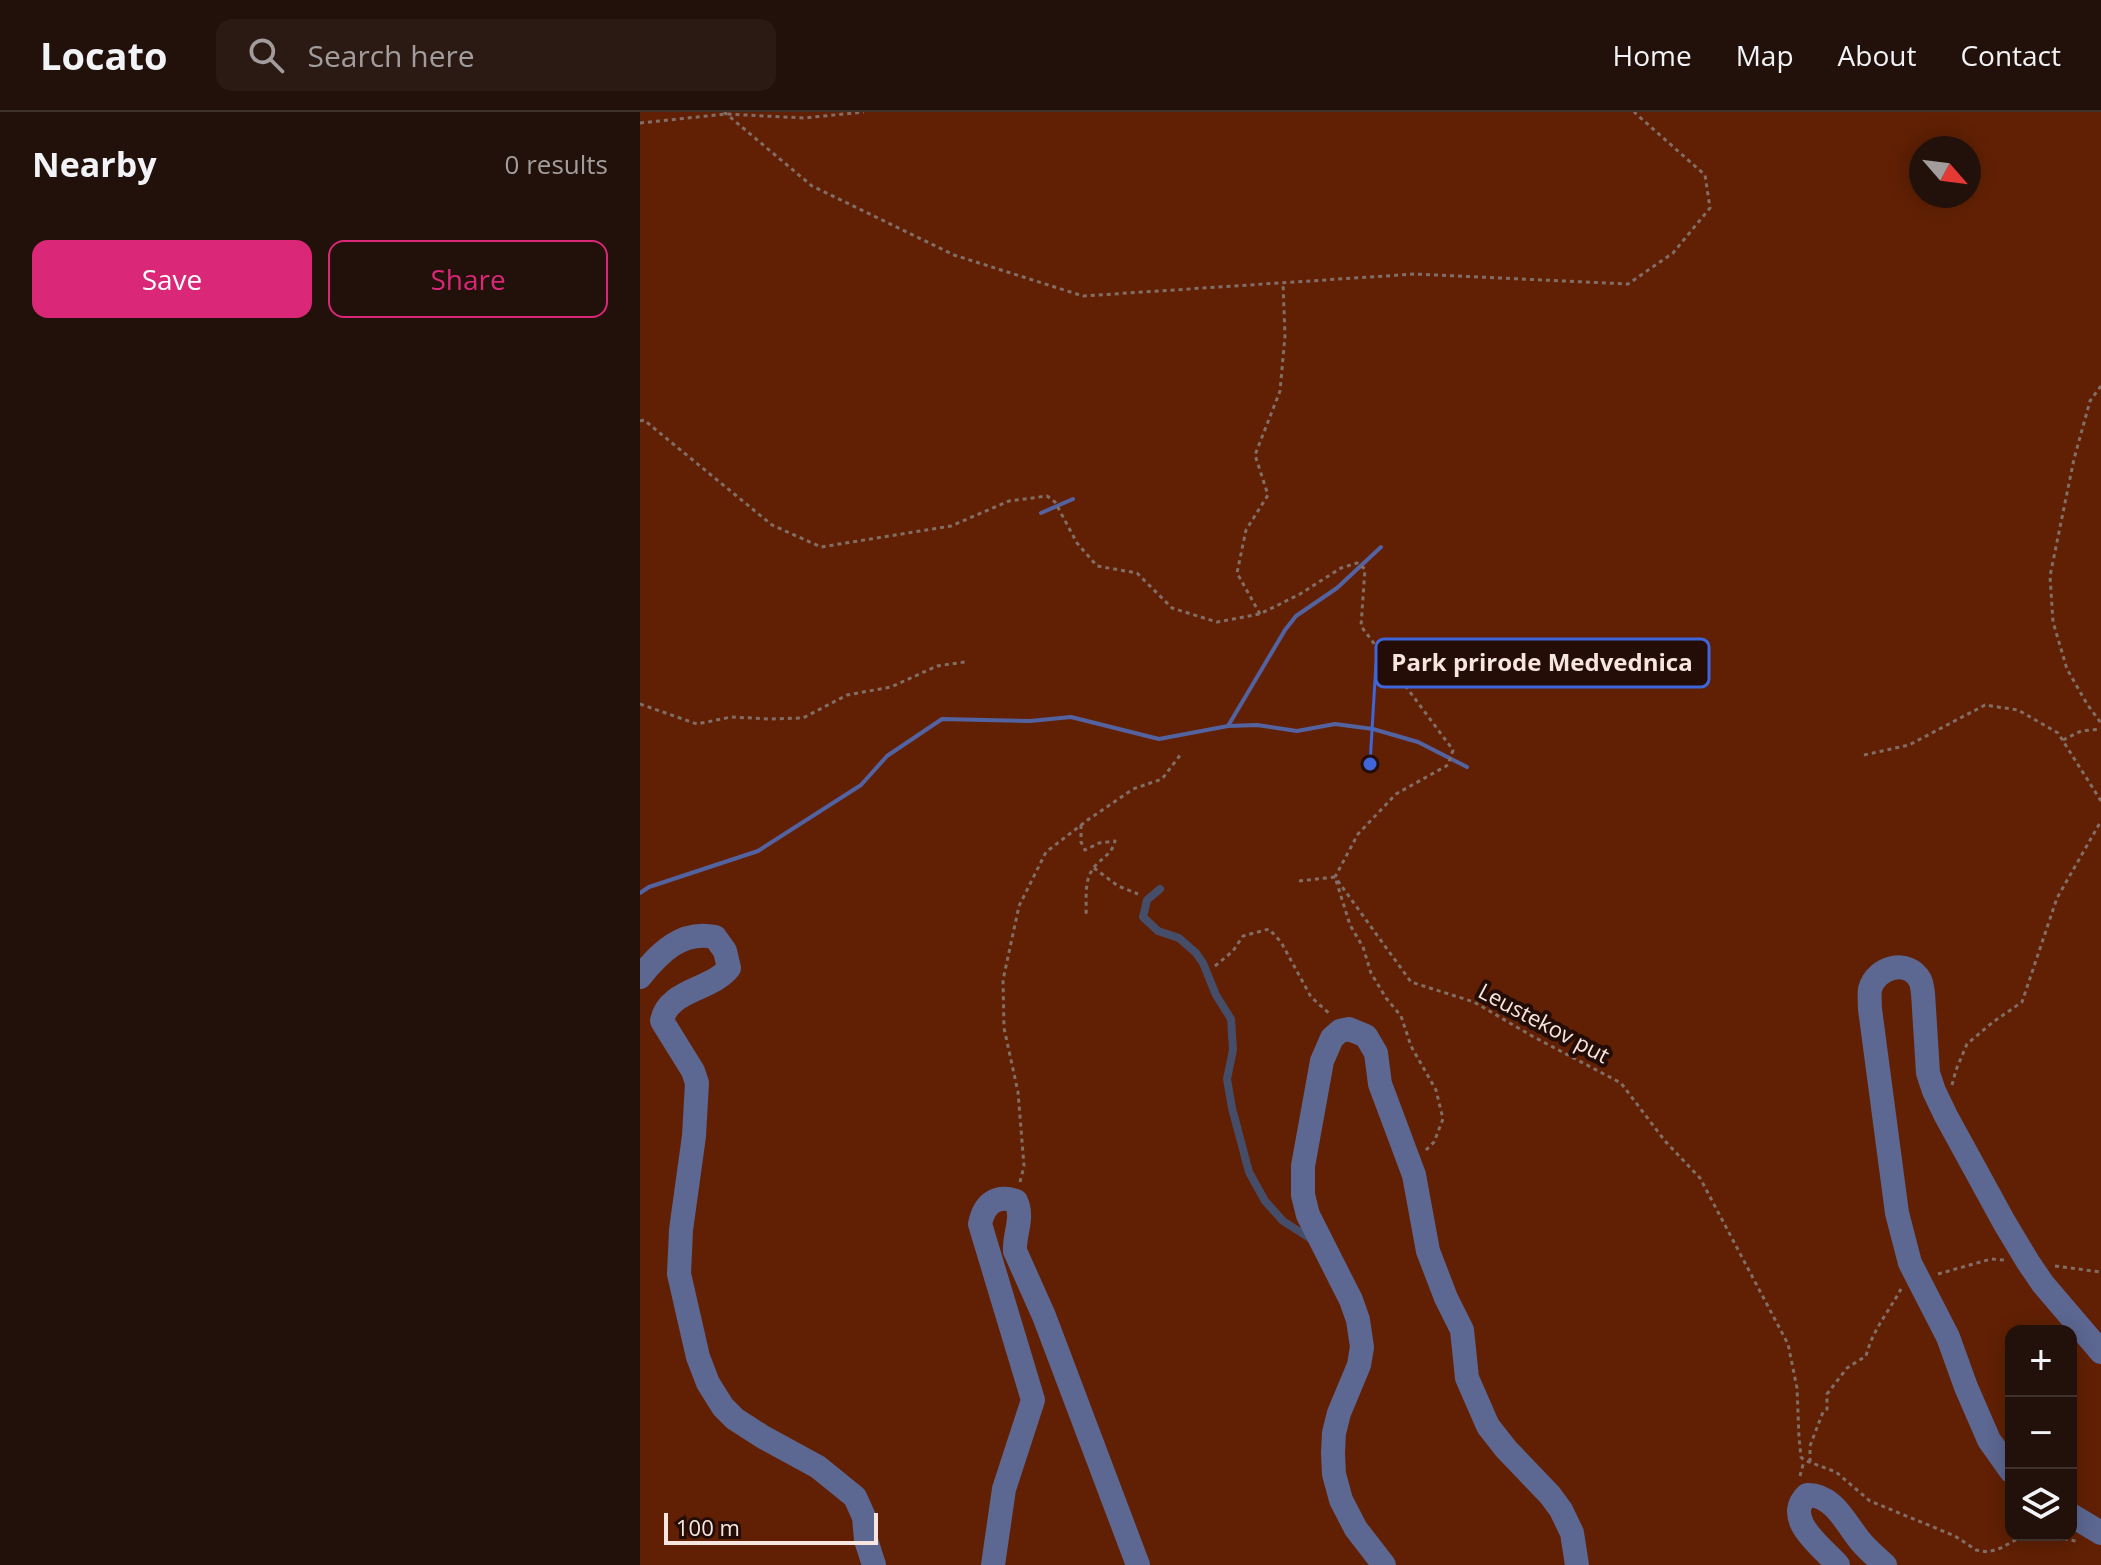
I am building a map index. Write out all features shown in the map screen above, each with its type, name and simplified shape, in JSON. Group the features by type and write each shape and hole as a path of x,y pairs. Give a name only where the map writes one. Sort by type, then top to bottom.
{"main road":[{"path":"640,977 655,958 687,938 701,934 715,937 725,951 729,968 723,976 668,1006 662,1021 693,1071 697,1083 697,1110 681,1230 679,1274 698,1357 708,1383 723,1407 735,1419 818,1467 855,1497 864,1517 866,1540 874,1565"},
{"path":"2010,1469 1989,1440 1948,1337 1910,1263 1897,1213 1870,1009 1870,989 1883,971 1902,968 1913,972 1920,980 1928,1073 1946,1116 2028,1262 2101,1352"},
{"path":"1384,1565 1356,1529 1341,1500 1334,1474 1334,1433 1359,1365 1362,1347 1351,1300 1308,1215 1303,1195 1303,1166 1322,1061 1332,1038 1345,1029 1360,1033 1372,1044 1376,1053 1380,1084 1414,1175 1428,1251 1440,1286 1462,1330 1467,1378 1488,1426 1561,1510 1572,1533 1577,1565"},
{"path":"993,1565 1004,1489 1033,1400 980,1224 982,1212 989,1202 1005,1198 1016,1201 1020,1210 1015,1251 1044,1316 1138,1565"},
{"path":"1838,1565 1799,1520 1799,1504 1807,1495 1817,1496 1839,1512 1862,1543 1885,1565"}],"lane":[{"path":"1160,889 1147,900 1143,917 1158,931 1179,938 1196,953 1231,1019 1233,1050 1227,1079 1249,1172 1265,1201 1283,1221 1325,1248"}],"path":[{"path":"640,123 725,113 804,118 864,112"},
{"path":"725,113 812,186 954,255 1083,296 1415,274 1628,284 1673,253 1710,208 1705,175 1634,112"},
{"path":"1260,614 1237,573 1246,530 1268,495 1255,455 1280,391 1285,336 1283,283"},
{"path":"2062,740 2101,726 2067,669 2053,622 2050,576 2074,459 2090,401 2101,386"},
{"path":"640,421 644,420 772,525 821,547 951,526 1009,501 1047,496 1055,502 1077,543 1097,566 1137,573 1172,608 1217,622 1260,614 1341,568 1357,563 1365,569 1361,626 1453,750 1448,765 1396,794 1358,834 1335,877 1350,925 1363,947 1371,973 1401,1016 1411,1046 1436,1090 1443,1119 1434,1142 1419,1157 1408,1160"},
{"path":"640,704 697,724 731,717 803,718 847,695 891,687 937,666 965,662"},
{"path":"1864,755 1909,745 1985,705 2018,710 2058,733 2101,801"},
{"path":"1016,1201 1024,1166 1018,1092 1004,1028 1003,980 1019,906 1046,852 1133,789 1162,779 1181,754"},
{"path":"1952,1085 1967,1044 2022,1002 2057,898 2101,821"},
{"path":"1081,825 1081,842 1085,850 1099,843 1115,841 1113,851 1094,868 1086,883 1086,916"},
{"path":"1094,868 1118,886 1147,900"},
{"path":"1299,881 1335,877"},
{"name":"Leustekov put","path":"1335,877 1411,982 1474,1002 1621,1083 1665,1141 1700,1178 1788,1344 1797,1388 1799,1438 1804,1460 1836,1472 1870,1501 1955,1536 1976,1550 1988,1552 2014,1541"},
{"path":"1206,972 1221,963 1243,936 1269,929 1281,942 1311,997 1345,1029"}],"shaded area":[{"path":"640,112 2101,112 2101,1565 640,1565"}],"waterway":[{"path":"1041,513 1073,499"},
{"path":"1228,726 1296,616 1337,588 1381,547"},
{"path":"640,893 649,887 758,851 861,785 887,756 942,719 1030,721 1071,717 1159,739 1228,726 1257,725 1297,731 1335,724 1373,729 1418,742 1467,767"}],"place":[{"name":"Park prirode Medvednica","path":"1370,764"}]}
